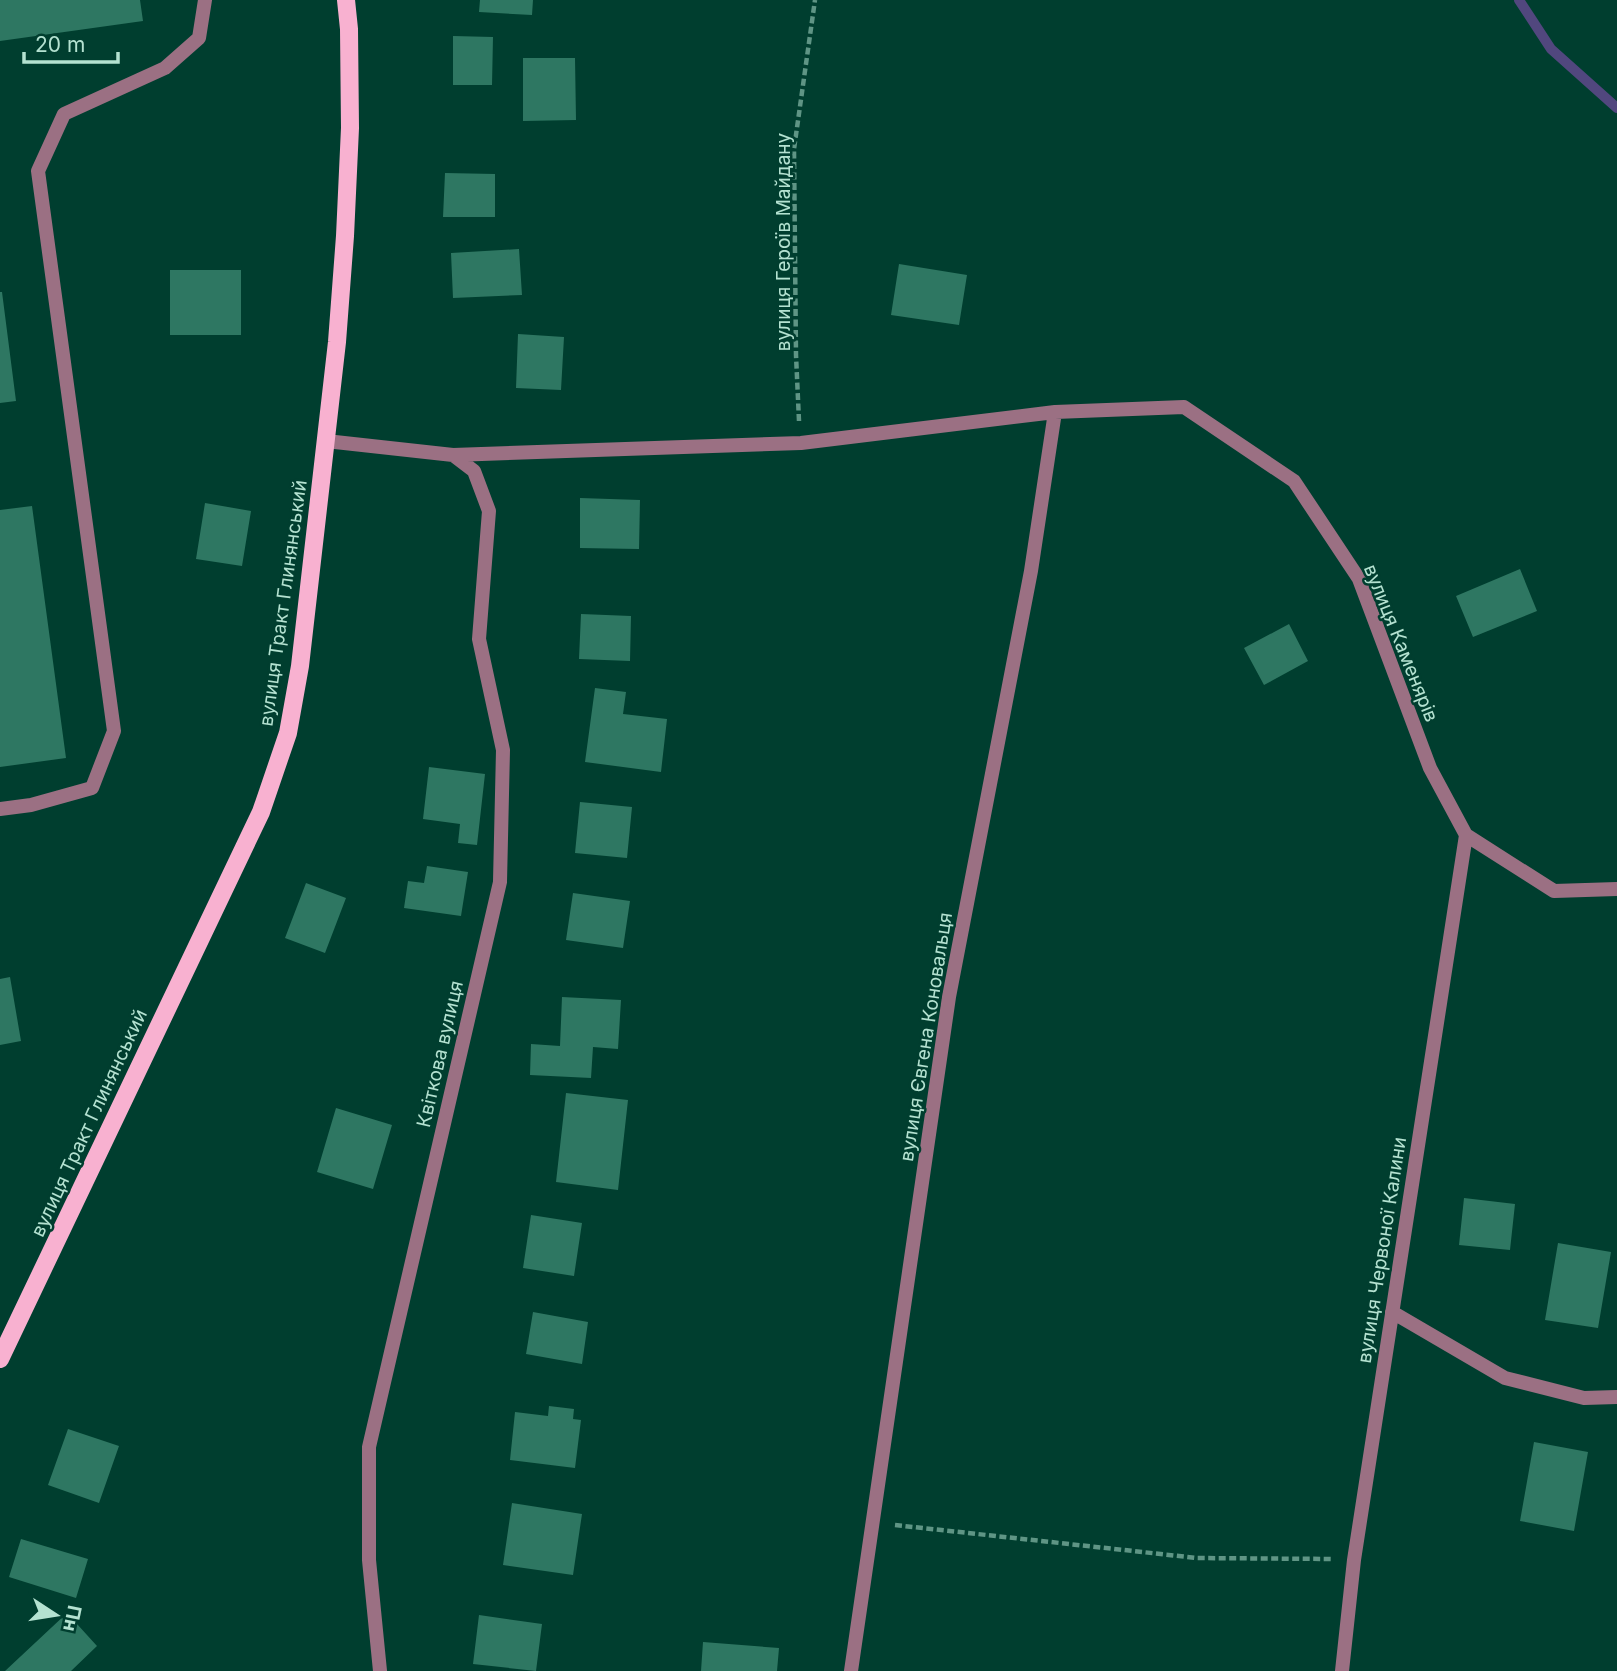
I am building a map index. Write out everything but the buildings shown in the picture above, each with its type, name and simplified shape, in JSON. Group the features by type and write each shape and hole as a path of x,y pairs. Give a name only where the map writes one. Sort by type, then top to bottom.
{"main road":[{"name":"вулиця Тракт Глинянський","path":"0,1359 261,812 288,733 300,666 337,342 350,128 346,0"}],"street":[{"path":"0,808 31,805 92,788 114,731 38,171 64,114 165,68 199,38 205,0"},
{"name":"вулиця Каменярів","path":"326,441 453,455 801,443 1055,411 1184,407 1294,481 1359,579 1430,768 1466,835 1554,891 1617,889"},
{"name":"вулиця Євгена Коновальця","path":"851,1671 949,998 1031,571 1055,411"},
{"name":"Квіткова вулиця","path":"380,1671 369,1560 369,1447 500,882 503,750 479,639 489,511 474,471 453,455"},
{"name":"вулиця Червоної Калини","path":"1342,1671 1354,1560 1466,835"},
{"path":"1392,1312 1505,1378 1584,1398 1617,1397"}],"path":[{"name":"вулиця Героїв Майдану","path":"801,443 796,355 794,149 814,0"},
{"path":"872,1522 1196,1558 1354,1560"}],"waterway":[{"path":"1519,0 1551,49 1617,108"}]}
